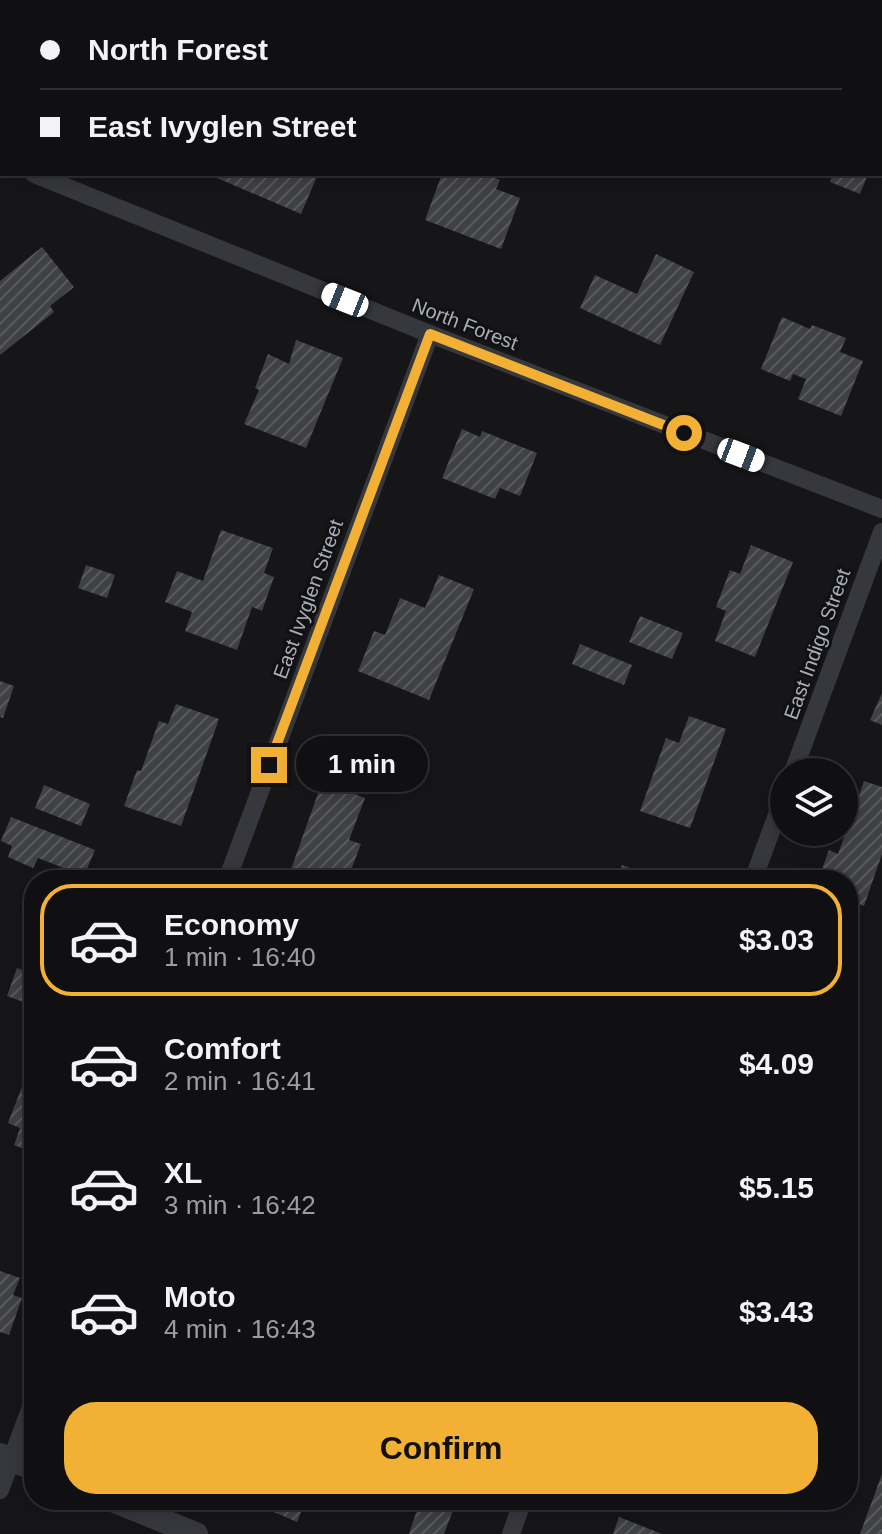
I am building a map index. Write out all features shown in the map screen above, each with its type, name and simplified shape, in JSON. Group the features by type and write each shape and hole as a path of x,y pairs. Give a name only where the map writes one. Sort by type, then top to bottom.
{"street":[{"name":"North Forest","path":"39,176 430,334 882,509"},
{"name":"East Ivyglen Street","path":"231,870 430,334"},
{"name":"East Indigo Street","path":"798,758 882,532"},
{"path":"757,870 770,834"},
{"path":"0,1490 15,1461 24,1432"},
{"path":"137,1510 196,1534"},
{"path":"511,1534 519,1510"}],"building":[{"path":"218,176 317,176 301,214"},
{"path":"441,176 490,176 500,180 496,189 520,198 501,249 425,220"},
{"path":"830,176 867,176 860,194 830,182"},
{"path":"42,247 74,287 50,306 54,312 0,355 0,281"},
{"path":"656,254 694,272 660,345 580,308 595,275 637,294"},
{"path":"782,317 810,329 812,325 846,338 840,352 863,361 841,416 798,399 806,379 793,374 790,381 761,369"},
{"path":"296,340 343,358 306,448 244,424 259,390 255,388 268,354 289,364"},
{"path":"462,429 480,437 482,431 537,453 520,496 500,488 495,499 442,478"},
{"path":"221,530 273,548 264,573 274,577 262,611 252,607 237,650 185,631 192,612 165,602 177,571 203,581"},
{"path":"751,545 793,562 755,657 715,641 726,611 716,607 730,570 740,574"},
{"path":"86,565 115,575 107,598 78,588"},
{"path":"439,575 474,589 429,700 358,671 374,631 385,635 400,598 425,608"},
{"path":"640,616 683,633 672,659 629,642"},
{"path":"580,644 632,665 624,685 572,664"},
{"path":"0,681 14,686 3,718 0,717"},
{"path":"882,693 882,725 870,720"},
{"path":"176,704 219,719 181,826 124,806 159,721 168,724"},
{"path":"689,716 726,729 690,828 640,811 666,738 679,743"},
{"path":"864,781 882,787 882,854 864,906 858,904 858,870 822,870 829,850 838,854 841,846 858,846 858,798"},
{"path":"322,782 365,798 349,840 361,844 351,870 291,870"},
{"path":"44,785 90,804 81,826 35,808"},
{"path":"11,817 95,850 87,870 69,870 38,858 33,868 8,857 12,846 1,841"},
{"path":"17,968 24,970 24,1002 7,996"},
{"path":"24,1082 24,1149 14,1145 20,1128 8,1123"},
{"path":"0,1271 20,1278 13,1295 22,1298 9,1335 0,1332"},
{"path":"882,1474 882,1534 860,1534"},
{"path":"269,1510 302,1510 297,1522"},
{"path":"417,1510 453,1510 444,1534 409,1534"},
{"path":"619,1517 662,1534 613,1534"}],"route":[{"path":"269,765 430,334 684,433"}]}
